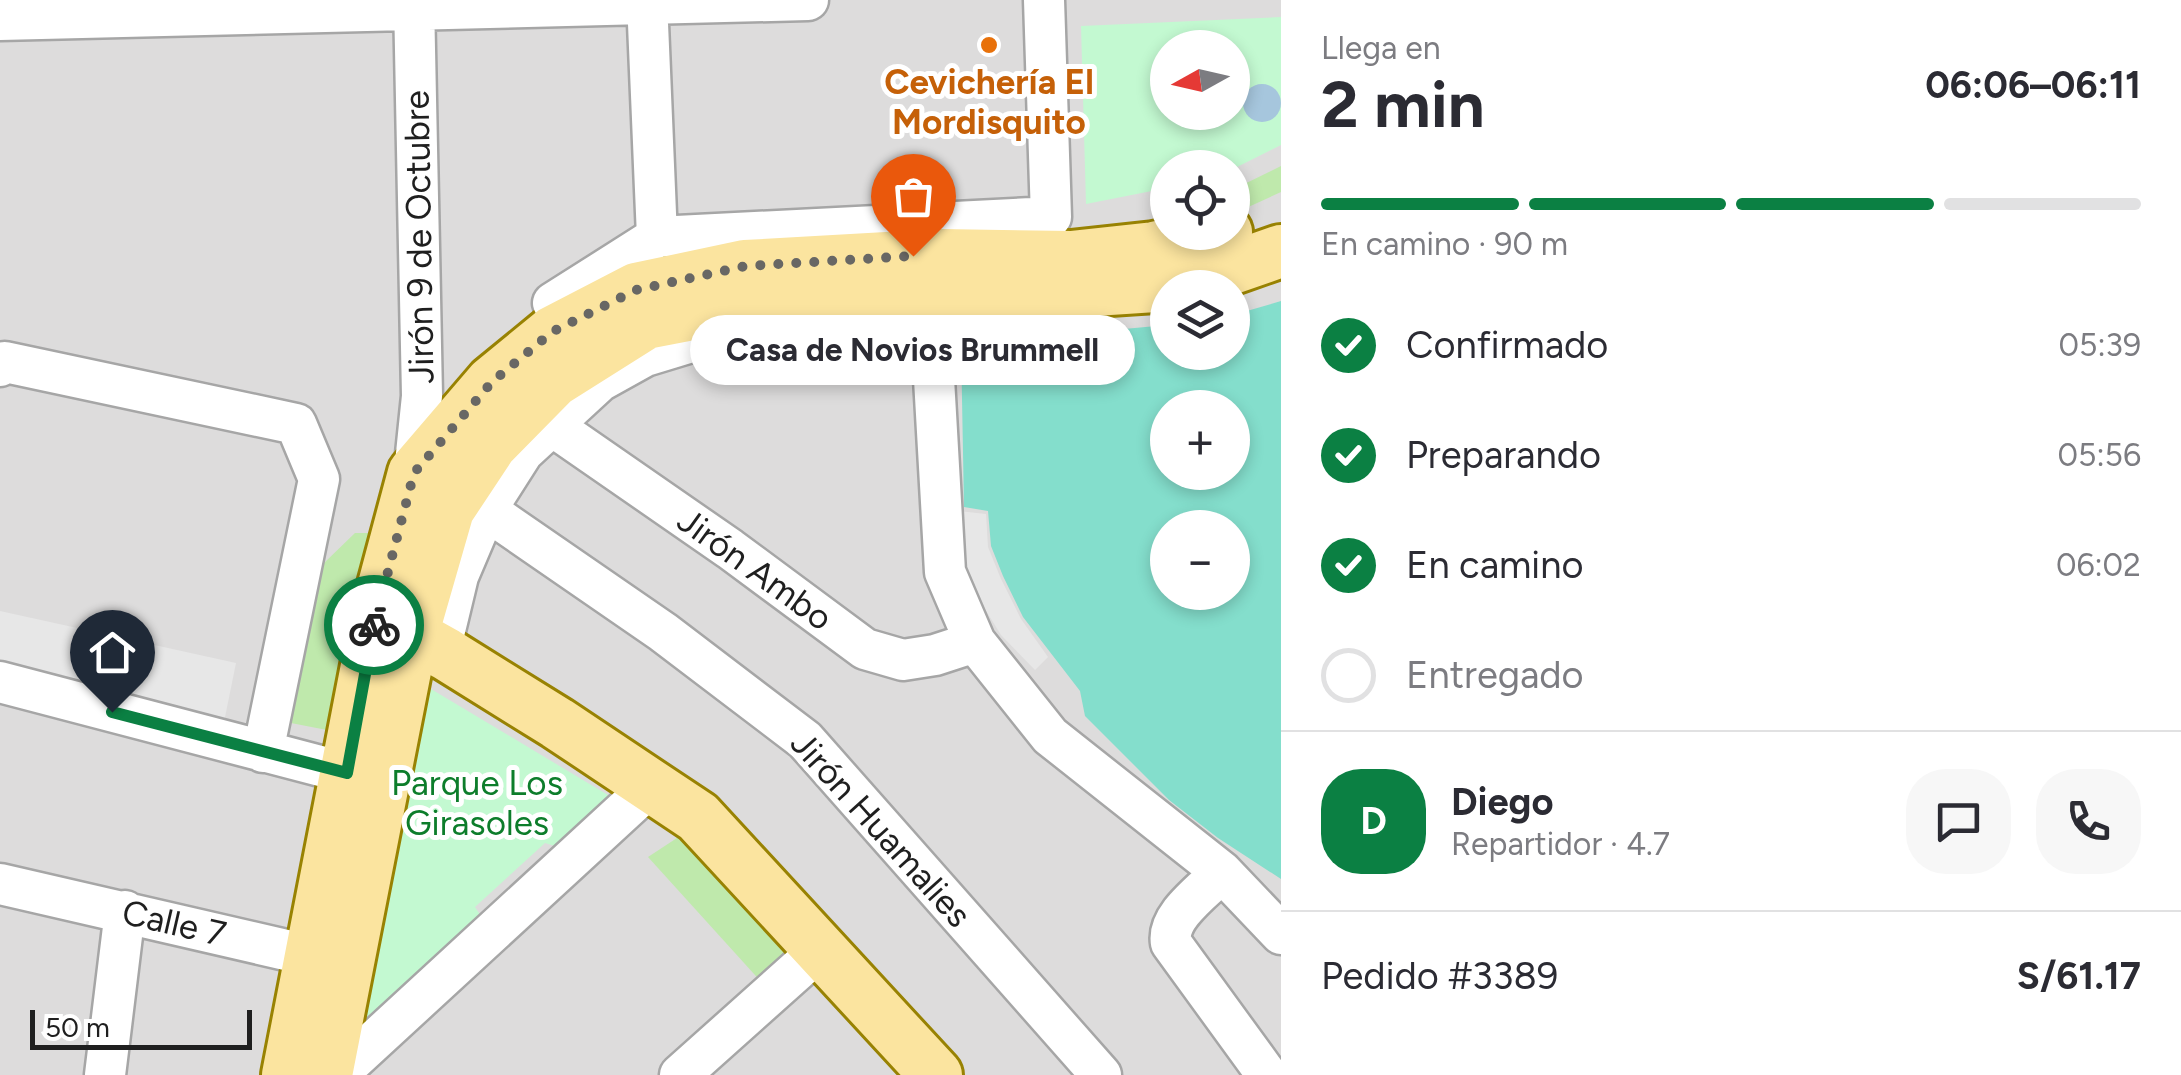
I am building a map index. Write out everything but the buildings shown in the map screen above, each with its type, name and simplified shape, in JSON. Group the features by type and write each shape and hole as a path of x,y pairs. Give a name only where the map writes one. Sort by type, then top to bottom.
{"main road":[{"path":"288,1075 328,959 409,637 448,510 492,445 554,381 646,323 750,303 943,300 1155,286 1240,253 1281,211"},
{"path":"326,1075 328,959 347,773 409,637 414,473 492,382 552,332 636,290 746,266 940,255 1072,256 1154,248 1240,253"},
{"path":"409,637 557,723 698,817 936,1075"}],"street":[{"path":"0,20 188,8 808,0"},
{"path":"553,303 657,236 1051,217 1044,0"},
{"path":"647,2 657,236"},
{"name":"Jirón 9 de Octubre","path":"414,473 422,408 415,5"},
{"path":"409,637 458,576 486,510 523,452 600,381 645,356 737,328 931,326 1113,312 1150,304"},
{"path":"931,326 945,572 975,642 1050,736 1222,872 1281,934"},
{"path":"0,366 5,362 296,424 319,479 263,752"},
{"name":"Jirón Ambo","path":"550,425 730,549 865,649 903,660 975,642"},
{"name":"Jirón Huamalies","path":"486,510 663,632 805,740 1100,1075"},
{"path":"0,682 347,773"},
{"path":"337,1075 651,786"},
{"path":"1222,872 1175,920 1169,932 1171,942 1267,1075"},
{"name":"Calle 7","path":"0,884 328,959"},
{"path":"105,1075 125,911"},
{"path":"680,1075 822,948"}],"shaded area":[{"path":"0,0 1281,0 1281,1075 0,1075"},
{"path":"1262,84 1279,96 1281,103 1275,116 1262,122 1250,117 1250,89"},
{"path":"1281,301 1281,879 1169,800 1085,716 1080,691 1023,617 991,546 988,511 964,507 961,344 1150,327 1150,370 1250,370 1250,310"},
{"path":"959,511 986,514 988,547 1001,579 1021,619 1048,657 1035,670 1001,635 980,601 965,565 958,533"},
{"path":"0,611 236,663 223,727 0,672"}],"green space":[{"path":"1281,17 1281,145 1250,160 1250,150 1150,150 1150,191 1086,204 1081,26"},
{"path":"1281,166 1281,192 1250,206 1250,181"},
{"path":"355,533 375,533 332,731 291,723 324,563"},
{"name":"Parque Los Girasoles","path":"426,686 618,801 568,850 545,843 475,907 485,922 344,1040"},
{"path":"680,836 798,960 764,985 648,857"}],"way so far":[{"path":"374,625 414,473 492,382 552,332 636,290 746,266 913,256"}],"place":[{"name":"Cevichería El Mordisquito","path":"989,45"},
{"name":"Casa de Novios Brummell","path":"913,256"}],"route":[{"path":"112,712 347,773 374,625"}]}
